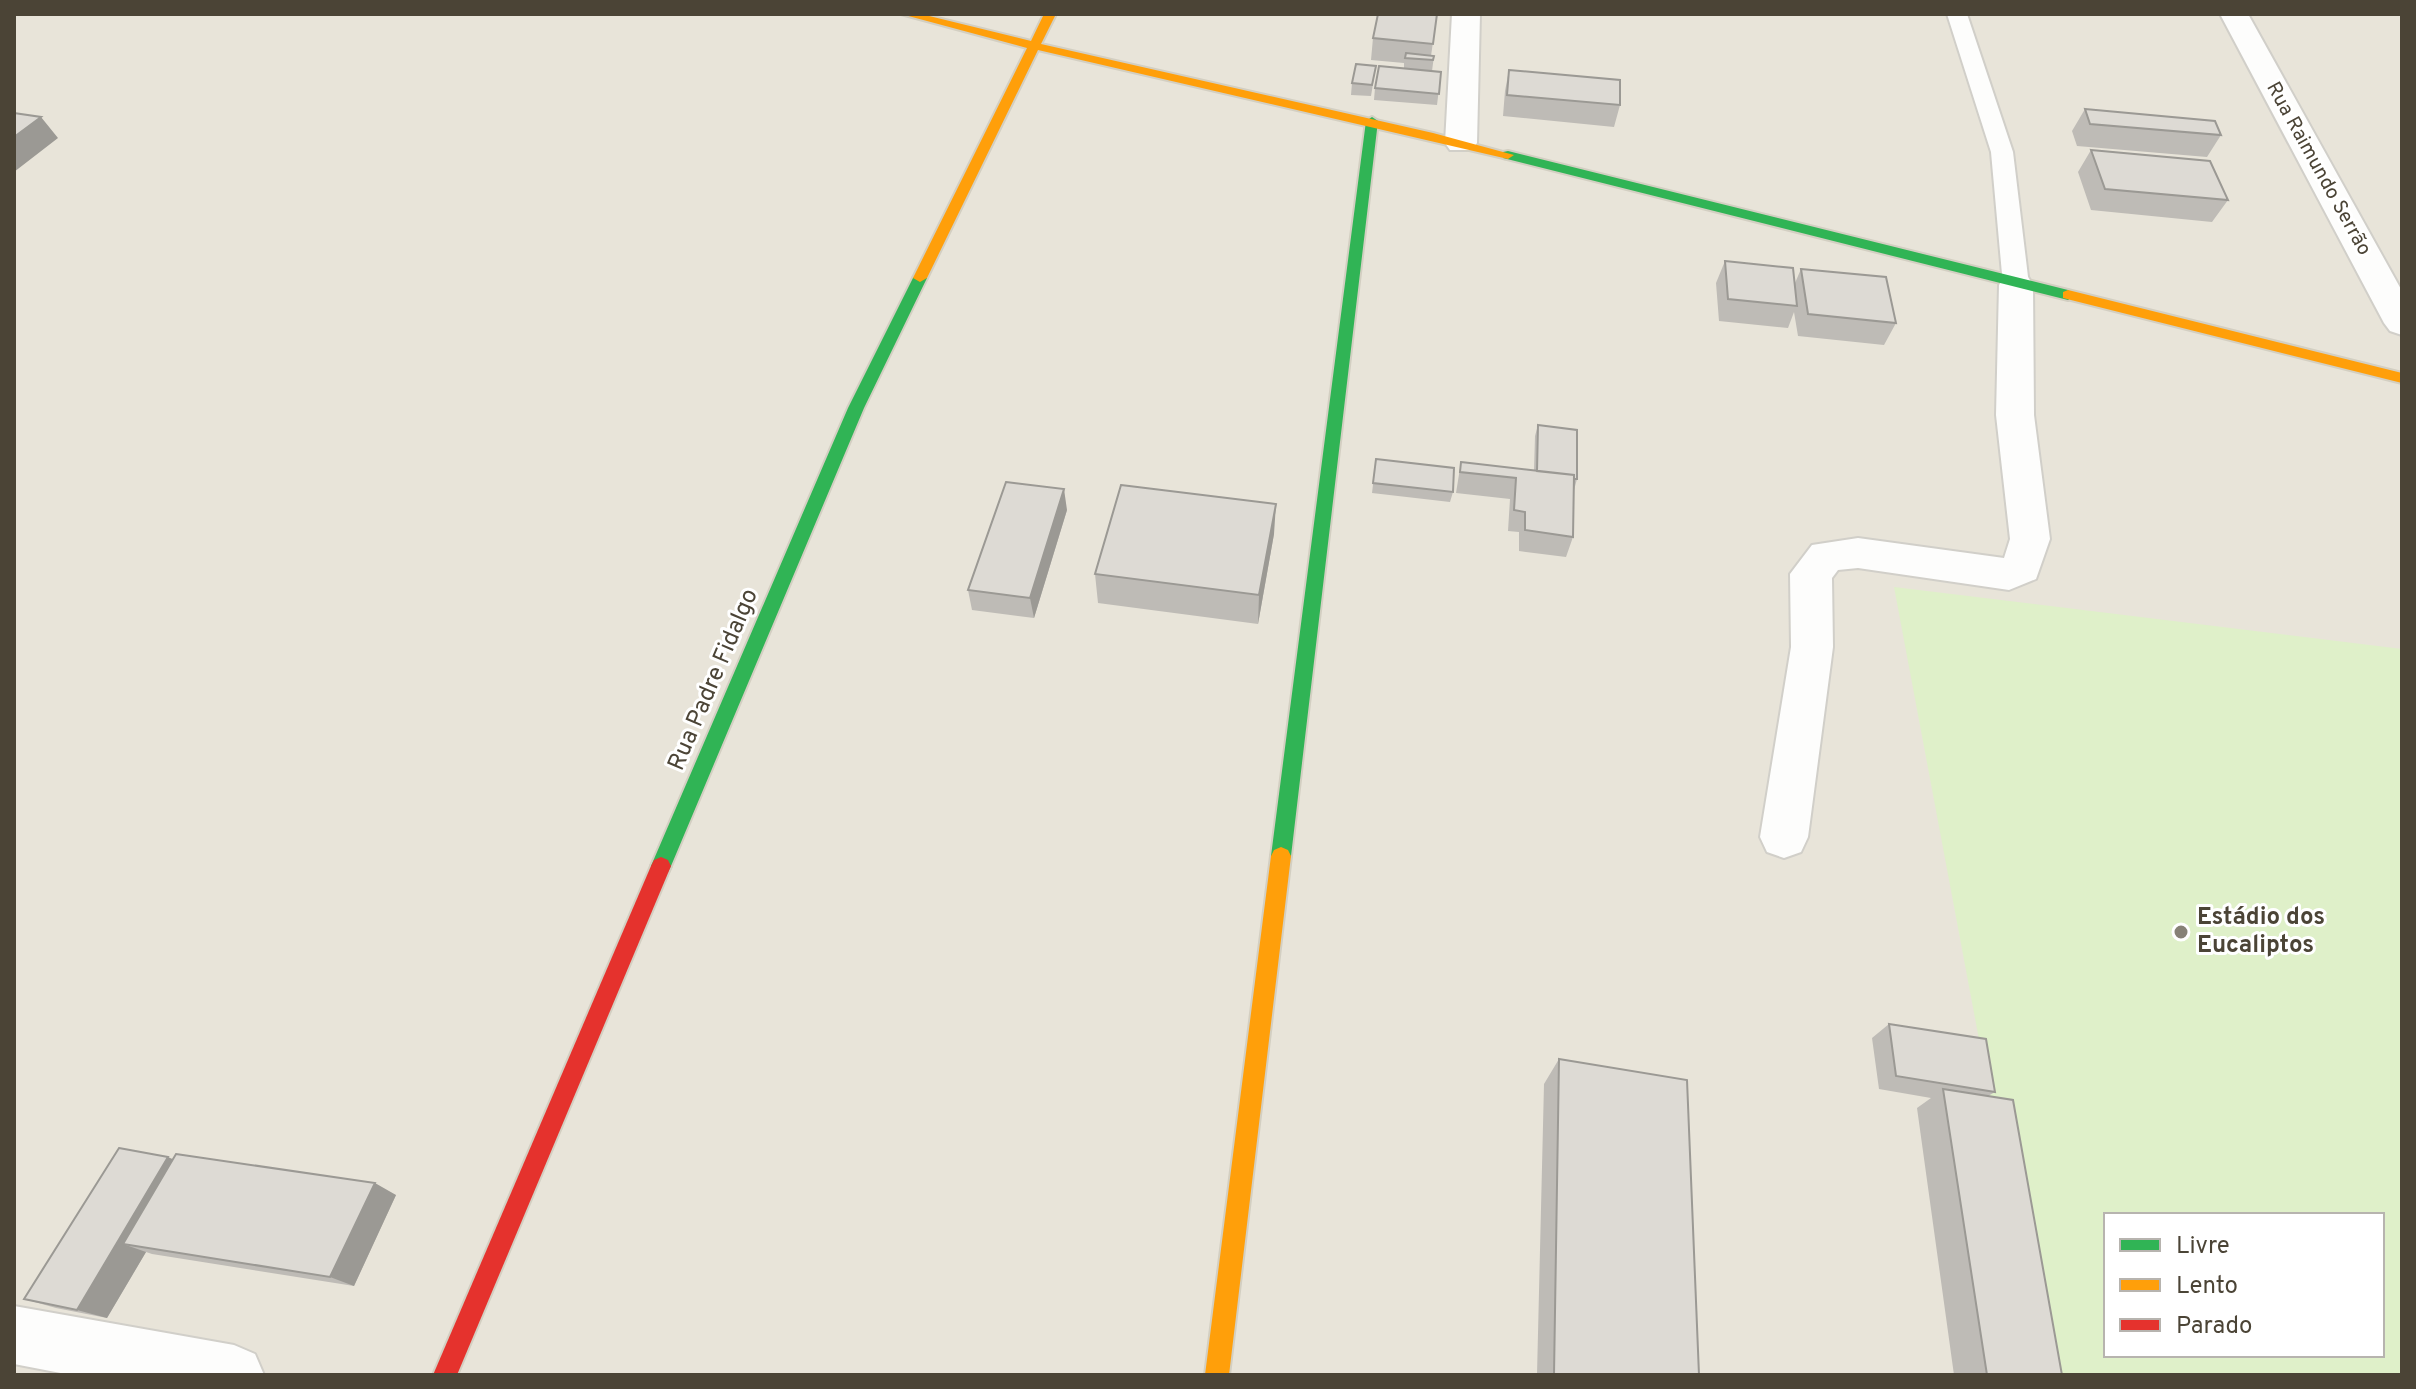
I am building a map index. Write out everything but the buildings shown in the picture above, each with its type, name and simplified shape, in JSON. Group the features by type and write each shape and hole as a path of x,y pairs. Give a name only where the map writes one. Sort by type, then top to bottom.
{"street":[{"path":"907,14 1035,48 1372,121 2016,285 2402,378"},
{"name":"Rua Padre Fidalgo","path":"445,1375 856,408 1050,14"},
{"path":"1461,143 1466,14"},
{"name":"Rua Raimundo Serrão","path":"2234,14 2402,323"},
{"path":"1217,1375 1372,121"},
{"path":"1784,837 1812,647 1811,574 1826,556 1858,553 2009,574 2021,568 2030,539 2015,415 2016,285"},
{"path":"14,1335 234,1375"}],"lane":[{"path":"1957,14 2002,152 2016,285"}],"shaded area":[{"path":"14,14 2402,14 2402,1375 14,1375"}],"green space":[{"name":"Estádio dos Eucaliptos","path":"1894,587 2402,649 2402,1375 2042,1375"}],"traffic: fast":[{"path":"1281,856 1372,121"},
{"path":"1508,155 2068,295"},
{"path":"661,866 856,408 920,278"}],"traffic: slow":[{"path":"907,14 1508,155"},
{"path":"920,278 1050,14"},
{"path":"2068,295 2402,378"},
{"path":"1217,1375 1281,856"}],"traffic: jam":[{"path":"445,1375 661,866"}],"place":[{"name":"Estádio dos Eucaliptos","path":"2181,932"}]}
